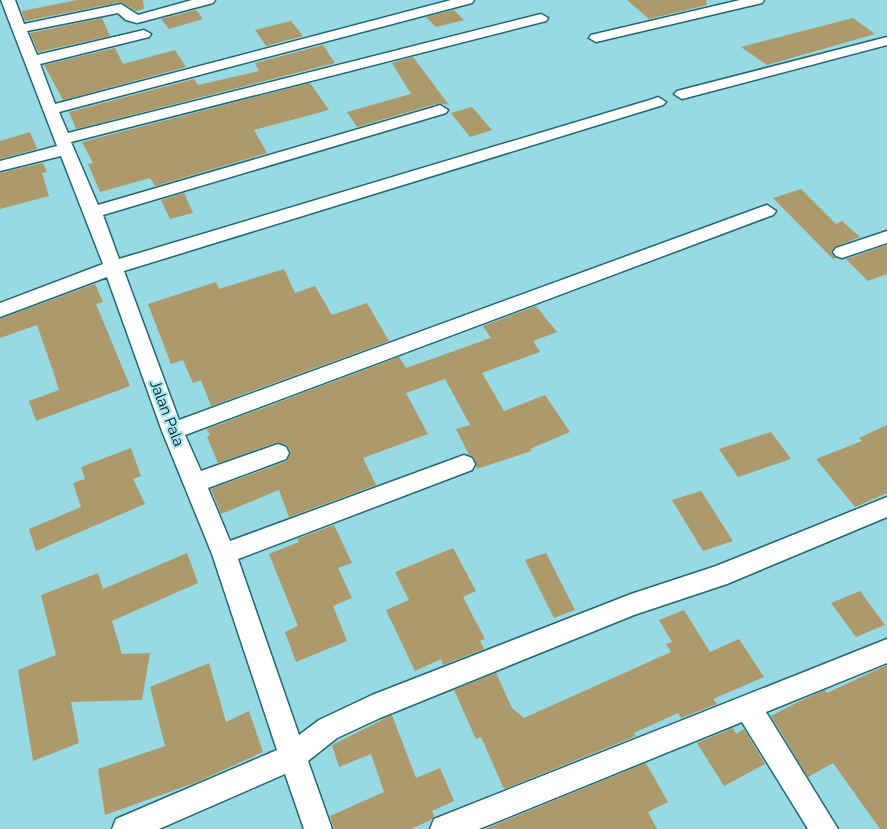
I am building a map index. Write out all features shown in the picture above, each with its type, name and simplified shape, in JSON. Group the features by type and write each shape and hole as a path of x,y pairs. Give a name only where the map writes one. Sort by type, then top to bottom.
{"street":[{"name":"Jalan Pala","path":"8,0 50,110 93,212 173,431 224,554 318,829"},
{"path":"18,29 121,8 130,17 137,19 208,0"},
{"path":"50,110 467,0"},
{"path":"596,38 757,0"},
{"path":"0,166 65,144 541,18"},
{"path":"32,61 144,34"},
{"path":"682,94 887,41"},
{"path":"0,310 112,268 658,102"},
{"path":"93,212 440,110"},
{"path":"173,431 767,211"},
{"path":"842,252 887,237"},
{"path":"195,483 278,453"},
{"path":"224,554 464,464"},
{"path":"126,829 292,757 327,729 372,708 631,605 719,576 887,507"},
{"path":"444,829 887,651"},
{"path":"747,706 824,829"}],"building":[{"path":"77,0 143,0 144,9 136,11 121,2 25,21 22,11"},
{"path":"627,0 706,0 707,5 649,19"},
{"path":"196,10 203,19 169,29 161,19"},
{"path":"454,10 464,20 436,27 426,17"},
{"path":"102,18 110,36 38,52 30,33"},
{"path":"853,18 875,34 767,65 741,47"},
{"path":"291,21 303,36 266,46 255,30"},
{"path":"323,45 335,63 76,129 69,112 194,79 198,85 259,71 255,63"},
{"path":"115,48 123,64 175,50 186,67 63,100 44,65"},
{"path":"413,57 449,105 439,103 357,127 347,112 411,94 392,63"},
{"path":"310,83 329,110 254,130 267,153 155,186 150,178 100,192 88,164 93,163 82,142"},
{"path":"472,107 492,130 470,137 451,113"},
{"path":"30,132 37,149 0,159 0,141"},
{"path":"43,163 47,172 42,173 49,196 0,209 0,173"},
{"path":"801,189 836,224 842,221 860,237 834,247 831,252 835,258 833,259 773,198"},
{"path":"184,193 193,213 170,219 161,200"},
{"path":"887,245 887,274 868,281 846,259"},
{"path":"284,269 295,293 315,286 332,315 367,303 389,341 211,406 201,380 193,383 183,360 171,364 148,304 216,282 219,289"},
{"path":"95,284 103,302 96,304 130,386 36,421 29,401 59,390 37,325 0,338 0,319"},
{"path":"536,306 557,332 533,341 540,352 482,373 504,411 545,395 570,432 530,449 531,451 477,469 474,457 469,455 456,429 470,425 445,379 406,393 428,434 363,458 376,485 289,517 279,490 221,514 211,489 287,461 291,452 287,445 277,442 218,463 207,437 210,435 207,429 399,357 406,368 491,338 483,326"},
{"path":"887,425 887,493 855,507 816,459 862,441 859,438"},
{"path":"771,432 791,459 738,477 719,449"},
{"path":"131,448 141,476 133,479 145,504 36,551 29,529 81,507 73,483 85,479 81,467"},
{"path":"701,491 733,541 703,551 672,500"},
{"path":"334,525 352,563 338,568 352,598 333,606 347,641 296,662 285,632 298,626 269,554 299,542 297,539"},
{"path":"453,548 476,591 463,597 485,639 480,641 484,649 443,665 441,659 415,671 386,610 409,600 395,572"},
{"path":"187,553 198,583 112,621 122,654 150,653 142,700 71,702 79,743 33,761 18,670 56,655 41,595 98,573 103,589"},
{"path":"546,553 575,610 554,618 525,560"},
{"path":"860,591 885,625 856,637 831,603"},
{"path":"684,610 710,652 739,639 764,677 713,699 717,704 681,718 678,713 634,733 636,736 504,789 481,737 476,739 454,690 496,673 512,708 524,718 671,652 666,644 672,642 659,620"},
{"path":"209,663 226,722 249,711 263,752 197,782 105,815 98,769 165,746 150,687"},
{"path":"887,665 887,829 880,829 833,763 808,777 771,716 825,690 827,693"},
{"path":"392,715 416,778 440,768 454,801 432,811 434,816 431,820 411,829 334,829 330,816 384,792 371,754 339,767 332,745"},
{"path":"733,728 736,734 744,729 765,764 724,786 697,743"},
{"path":"646,763 668,802 648,812 657,829 485,829"}]}
